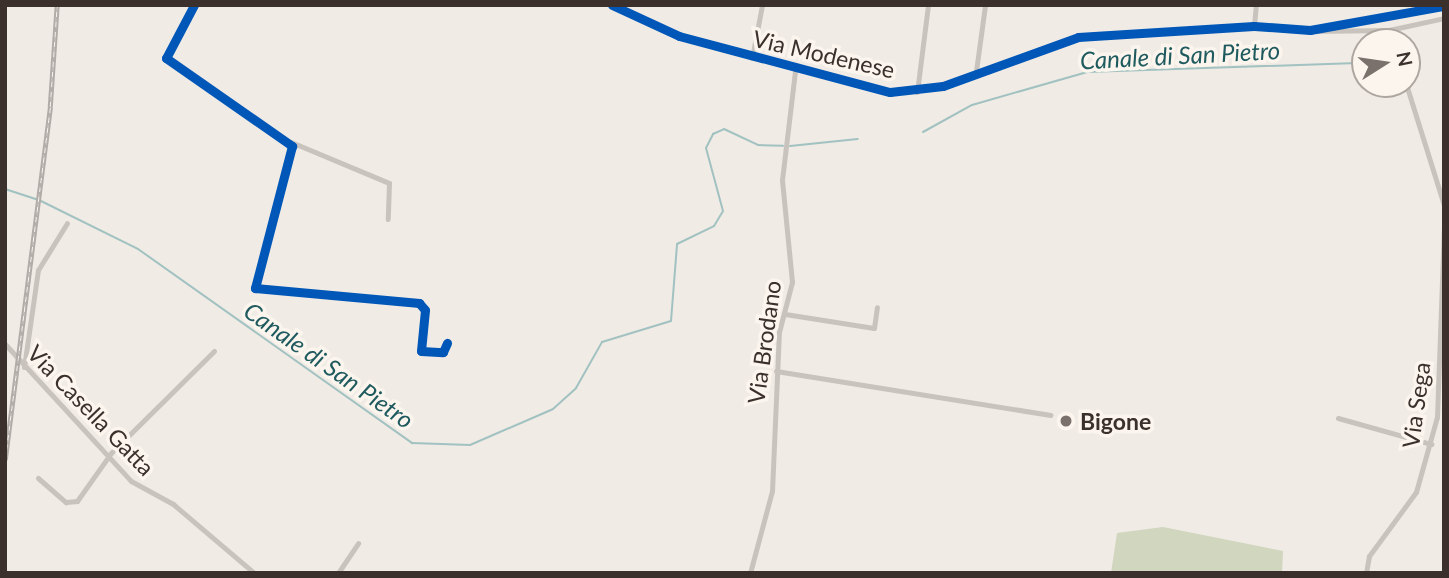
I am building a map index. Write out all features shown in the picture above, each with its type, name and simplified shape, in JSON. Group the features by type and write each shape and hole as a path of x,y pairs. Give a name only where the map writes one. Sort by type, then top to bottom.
{"street":[{"path":"194,5 166,58 288,141 389,183 387,219"},
{"name":"Via Modenese","path":"612,5 679,36 795,71 917,92 1078,37 1254,26 1310,30 1403,8 1444,6"},
{"path":"752,58 762,5"},
{"path":"917,92 928,5"},
{"path":"976,71 985,5"},
{"path":"1254,26 1256,5"},
{"path":"1398,28 1444,18"},
{"path":"1310,30 1331,35 1351,33"},
{"name":"Via Brodano","path":"750,573 772,491 776,371 792,282 785,146 795,71"},
{"path":"1410,98 1444,205"},
{"path":"288,141 292,152 255,288 419,303 425,310 421,351 443,352 447,342"},
{"path":"24,368 38,270 67,223"},
{"name":"Via Sega","path":"1366,573 1369,556 1416,492 1431,444 1441,383 1444,224"},
{"path":"785,314 874,328 877,307"},
{"name":"Via Casella Gatta","path":"5,344 24,368 111,453 131,481 173,504 254,573"},
{"path":"38,478 75,502 111,453 214,351"},
{"path":"776,371 1050,415"},
{"path":"1338,418 1431,444"},
{"path":"338,573 358,542"}],"green space":[{"path":"1163,527 1283,551 1282,573 1111,573 1117,533"}],"waterway":[{"name":"Canale di San Pietro","path":"923,132 972,105 1087,72 1351,63"},
{"name":"Canale di San Pietro","path":"41,201 138,249 412,443 470,445 553,409 576,388 602,342 671,321 677,244 714,226 723,211 706,148 713,134 724,129 758,145 783,146"},
{"name":"Canale di San Pietro","path":"790,146 858,139"},
{"name":"Canale di San Pietro","path":"5,189 36,199"}],"railway":[{"path":"5,460 50,107 57,5"}],"cycle path":[{"path":"194,5 166,58 292,146 255,288 419,303 425,310 421,351 443,352 447,343"},
{"path":"612,5 679,36 890,92 943,86 1078,37 1254,26 1310,30 1444,6"}],"place":[{"name":"Bigone","path":"1066,421"}]}
